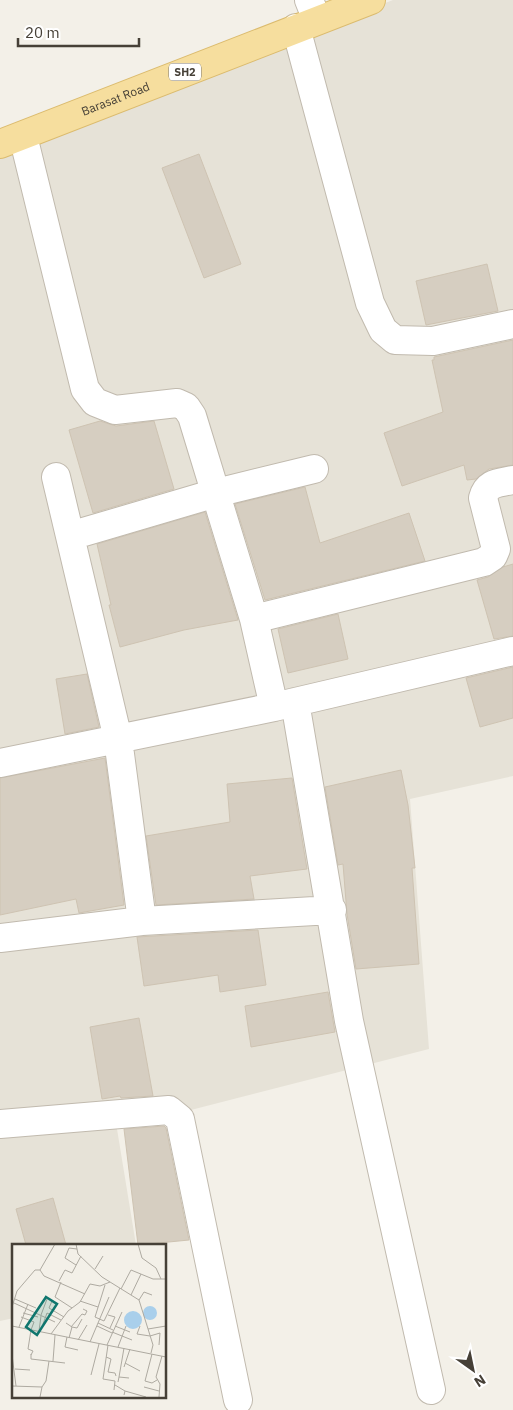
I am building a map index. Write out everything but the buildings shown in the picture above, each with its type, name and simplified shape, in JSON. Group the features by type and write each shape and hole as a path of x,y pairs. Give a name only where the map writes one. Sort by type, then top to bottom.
{"main road":[{"name":"Barasat Road","path":"11,140 307,16 371,0"}],"street":[{"path":"307,16 370,303 382,330 394,340 433,341 513,324"},
{"path":"11,140 85,389 95,402 114,410 178,403 186,407 192,416 254,619 284,705 332,910 349,1020 430,1390"},
{"path":"70,536 216,493 314,469"},
{"path":"56,477 118,739 142,921"},
{"path":"254,619 484,562 493,556 496,548 483,498 484,491 489,486 513,480"},
{"path":"0,763 284,705 513,651"},
{"path":"0,938 142,921 332,910"},
{"path":"0,1124 169,1110 180,1119 238,1400"}],"shaded area":[{"path":"393,0 513,0 513,776 410,799 429,1049 117,1129 136,1244 12,1244 12,1318 0,1321 0,152"}]}
